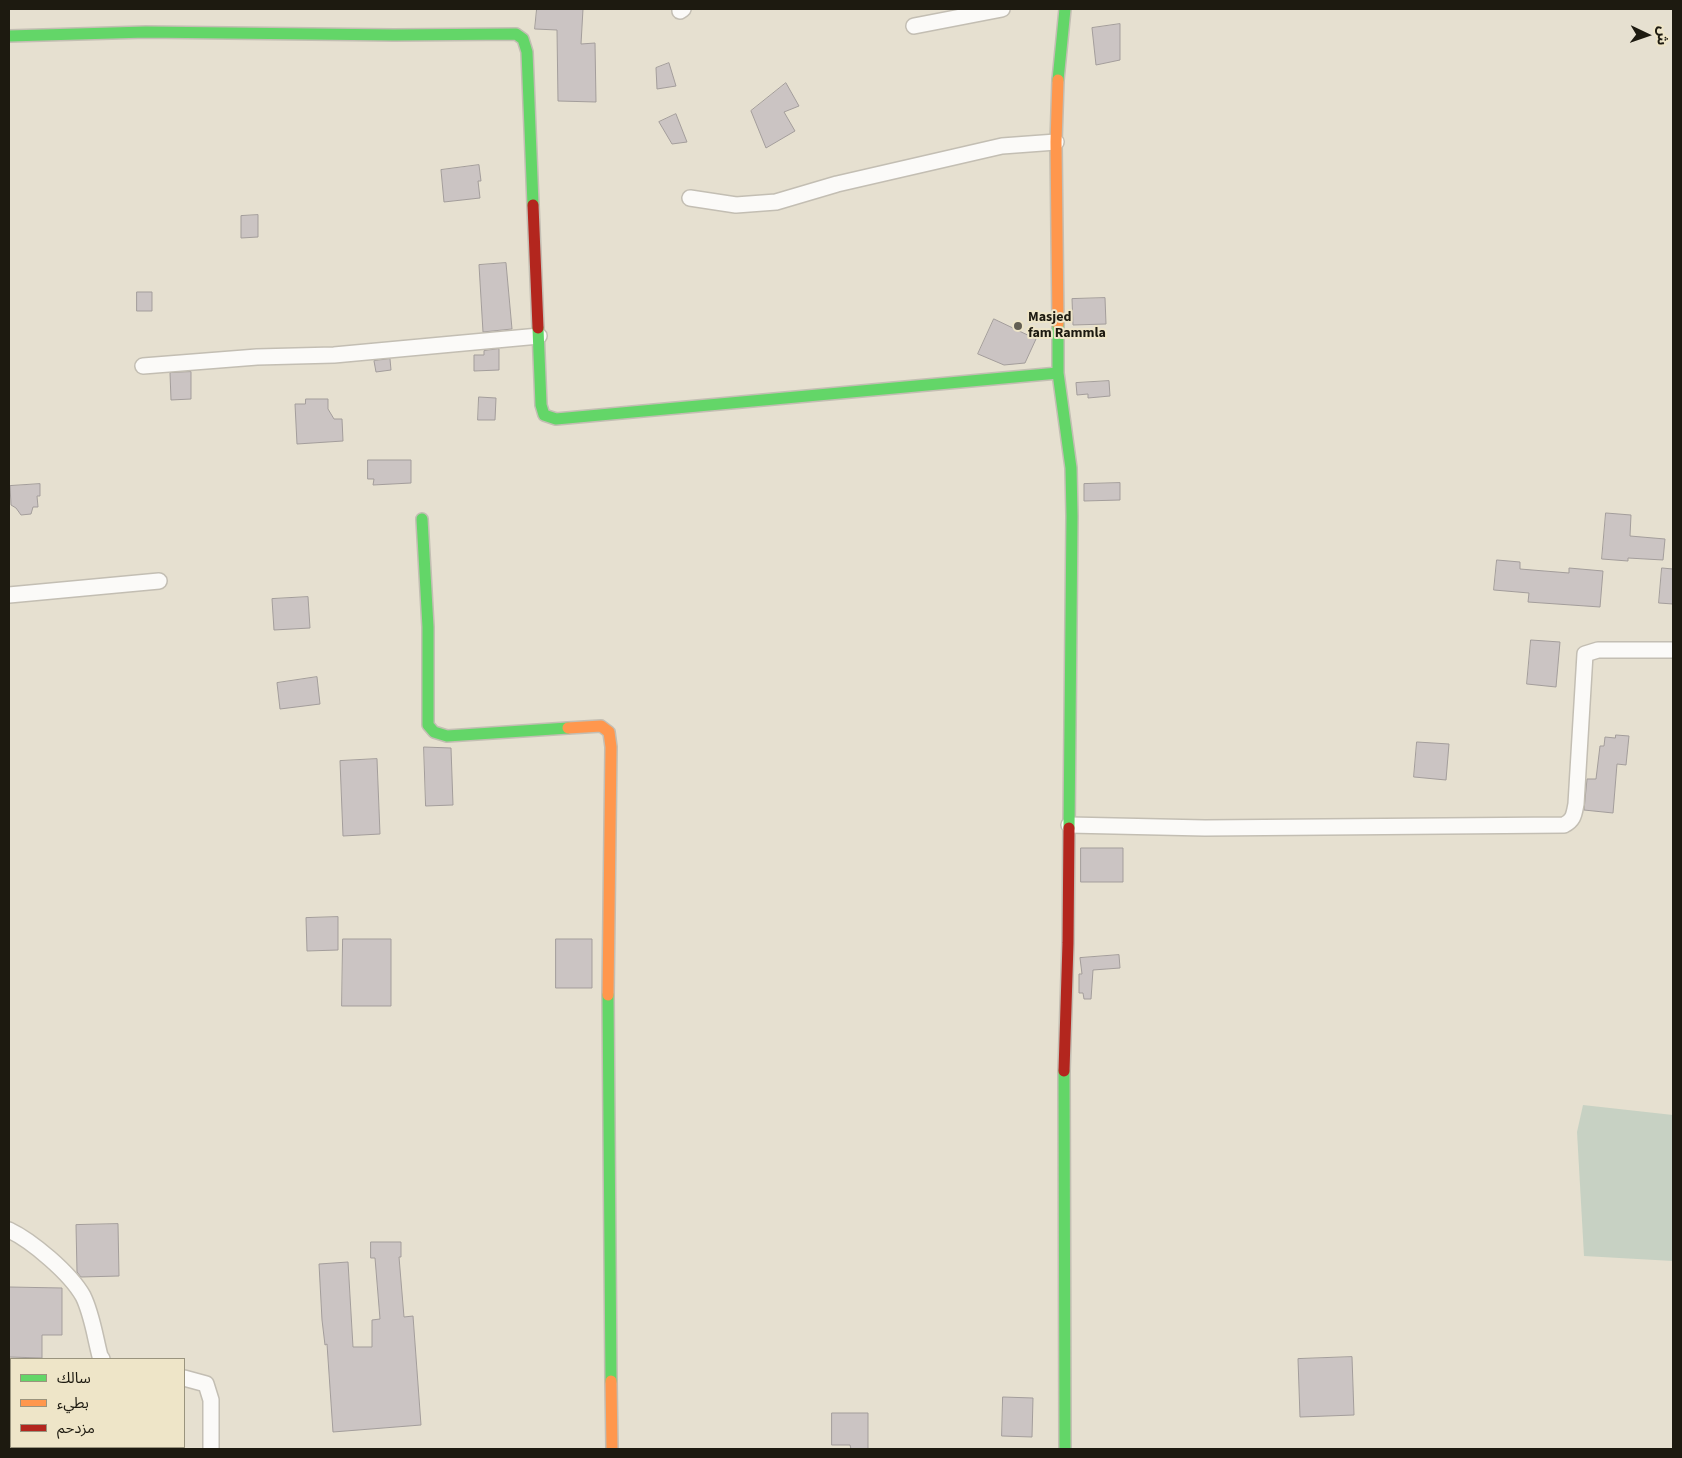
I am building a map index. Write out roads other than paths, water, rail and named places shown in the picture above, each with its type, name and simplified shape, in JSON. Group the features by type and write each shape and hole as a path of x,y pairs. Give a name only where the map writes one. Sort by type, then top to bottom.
{"street":[{"path":"914,26 1002,9"},
{"path":"1065,9 1058,81 1056,142 1058,373 1071,477 1068,943 1064,1047 1065,1449"},
{"path":"9,36 146,32 394,35 512,33 521,36 525,40 526,52 541,405 544,415 556,419 1058,373"},
{"path":"690,198 736,205 776,202 837,184 1002,146 1056,142"},
{"path":"143,366 257,357 334,354 539,336"},
{"path":"422,519 428,627 428,725 434,732 447,736 602,726 609,732 611,746 608,1003 612,1449"},
{"path":"9,595 159,581"},
{"path":"1069,824 1204,828 1564,825 1571,822 1576,804 1585,654 1598,650 1673,650"},
{"path":"9,1230 38,1250 63,1271 83,1296 101,1358"},
{"path":"185,1378 206,1384 211,1400 211,1449"}],"place":[{"name":"Masjed fam Rammla","path":"1018,326"}]}
